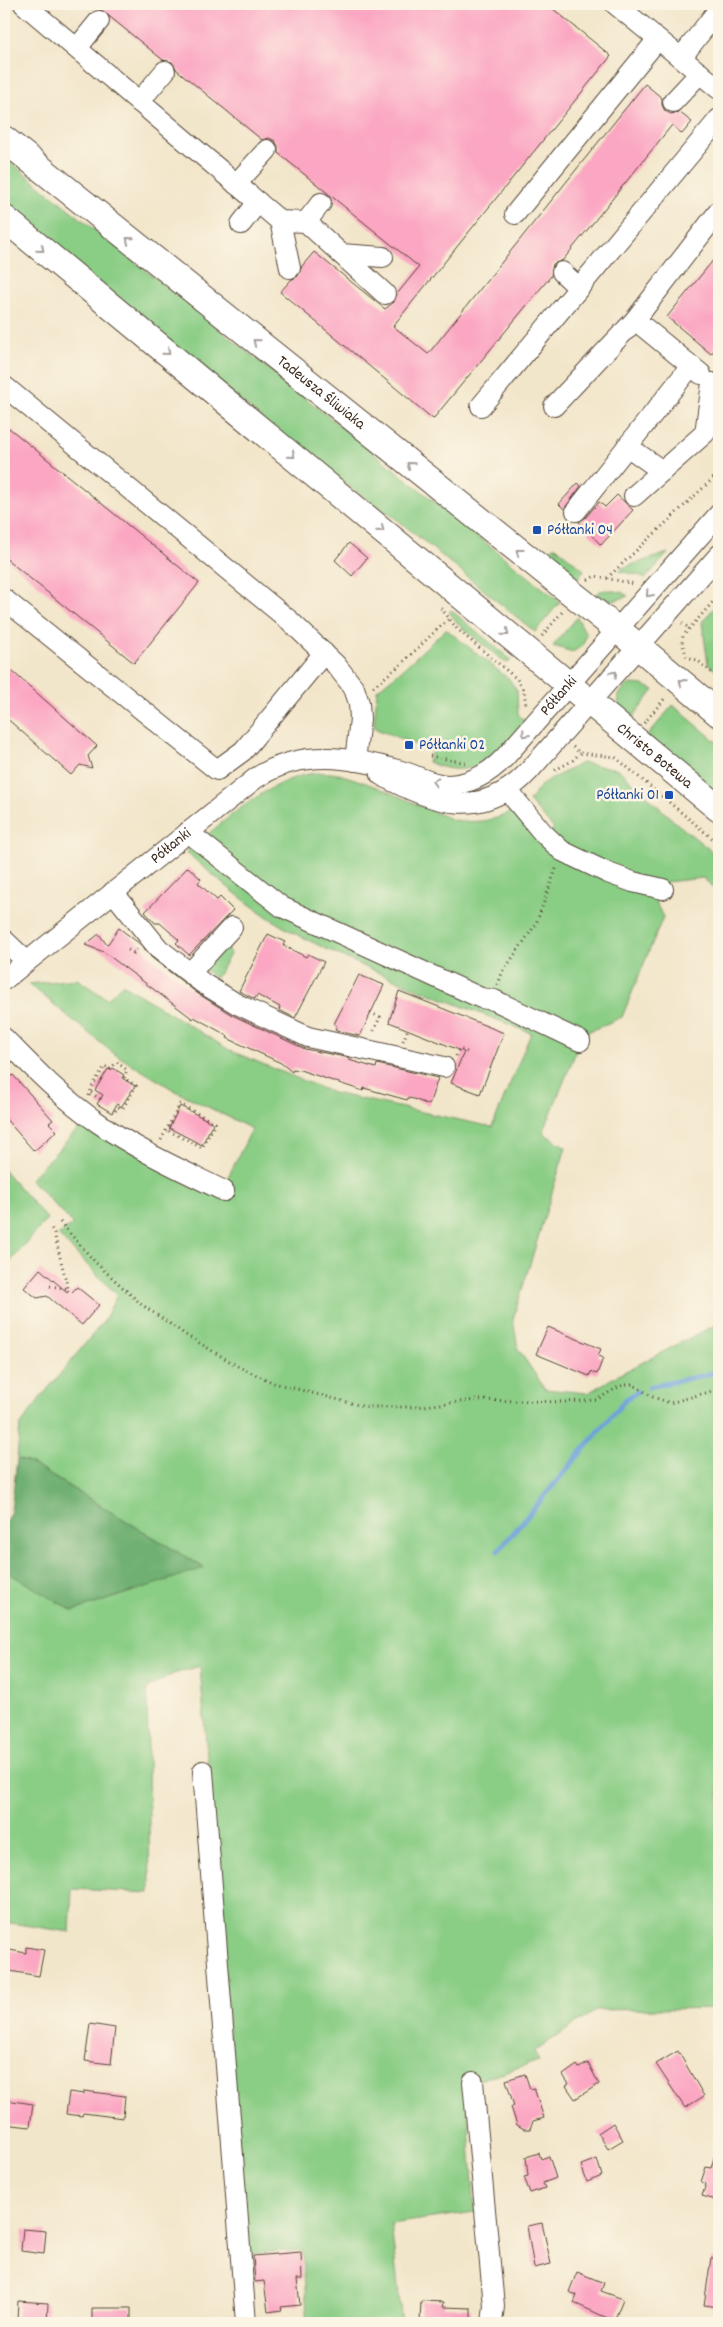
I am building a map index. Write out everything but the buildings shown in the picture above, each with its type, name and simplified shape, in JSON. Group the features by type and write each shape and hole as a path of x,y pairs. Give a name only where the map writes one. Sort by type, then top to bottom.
{"main road":[{"name":"Tadeusza Śliwiaka","path":"4,139 639,647"},
{"path":"4,218 589,701"},
{"path":"639,647 719,714"},
{"name":"Christo Botewa","path":"589,701 719,809"}],"street":[{"path":"24,4 46,11 77,48 280,221 290,268"},
{"path":"615,4 719,88"},
{"path":"681,58 719,9"},
{"path":"77,48 99,21"},
{"path":"515,214 658,39"},
{"path":"139,102 165,71"},
{"path":"673,102 700,73"},
{"path":"481,406 719,119"},
{"path":"236,184 267,150"},
{"path":"241,224 258,202"},
{"path":"306,222 321,203"},
{"path":"554,406 635,320 719,211"},
{"path":"280,221 306,222 384,294"},
{"path":"341,254 383,257"},
{"path":"562,272 579,288"},
{"path":"634,496 705,433 716,379 691,366 635,320"},
{"path":"576,511 691,366"},
{"path":"4,386 290,621 324,653 354,688 358,698 360,719 356,761"},
{"path":"627,446 662,471"},
{"name":"Półłanki","path":"4,980 256,778 280,764 307,758 339,758 401,771 442,784 470,782 488,772 500,763 719,514"},
{"name":"Półłanki","path":"356,761 395,783 422,794 454,803 479,802 507,790 520,780 719,555"},
{"path":"4,598 217,770 243,751 324,653"},
{"path":"507,790 543,833 562,851 608,873 633,882 663,889"},
{"path":"188,832 282,907 481,998 494,1000 580,1041"},
{"path":"113,892 159,948 190,973 237,1004 308,1037 449,1064"},
{"path":"190,973 232,927"},
{"path":"4,940 26,962"},
{"path":"4,1038 56,1090 89,1102 99,1124 153,1156 224,1191"},
{"path":"203,1771 246,2323"},
{"path":"474,2082 494,2306 492,2323"}],"path":[{"path":"607,578 719,473"},
{"path":"583,586 595,576 630,582 639,587"},
{"path":"719,595 683,636 684,652 687,657 697,660 719,679"},
{"path":"541,638 566,606"},
{"path":"374,686 400,665 448,619 457,629 517,680 524,691 526,708 530,712"},
{"path":"682,622 690,629"},
{"path":"638,730 665,698"},
{"path":"570,745 580,753 614,758 719,844"},
{"path":"553,772 572,761 580,753"},
{"path":"430,756 468,763"},
{"path":"494,1000 502,973 536,924 562,851"},
{"path":"128,950 134,953"},
{"path":"370,1013 380,1017 371,1038"},
{"path":"449,1064 459,1048 467,1052"},
{"path":"89,1102 93,1085 105,1066 110,1069 117,1062 127,1070 124,1078 136,1086 123,1108 118,1107 112,1116 104,1110"},
{"path":"153,1156 180,1104 215,1123 202,1148 167,1130"},
{"path":"60,1222 95,1262 141,1304 186,1335 232,1362 274,1383 366,1407 415,1407 476,1400 524,1402 596,1400 620,1386 632,1384 653,1397 670,1403 719,1389"},
{"path":"50,1226 54,1233 68,1289 50,1286"}],"green space":[{"path":"4,157 560,602 535,632 399,521 314,462 4,205"},
{"path":"553,547 556,547 584,570 577,581 547,553"},
{"path":"668,553 645,579 639,575 619,571 622,568"},
{"path":"600,591 621,592 628,596 613,601 596,595"},
{"path":"719,602 719,673 708,664 702,622"},
{"path":"451,610 511,660 506,663 460,626 449,612"},
{"path":"577,617 586,634 583,645 573,652 553,646"},
{"path":"446,629 510,680 517,691 518,714 525,721 494,755 472,767 460,769 445,768 428,762 432,751 376,729 374,726 377,690"},
{"path":"631,684 643,685 654,690 629,722 618,701 621,692"},
{"path":"673,705 719,744 719,797 646,737"},
{"path":"582,763 618,769 675,822 719,857 719,892 703,878 666,882 656,903 663,917 622,1017 583,1034 543,1133 566,1147 513,1319 518,1349 545,1389 588,1393 618,1375 719,1323 719,2008 597,2010 534,2051 539,2061 466,2084 475,2212 391,2224 402,2323 308,2323 302,2250 246,2254 200,1666 173,1674 147,1688 150,1893 72,1889 70,1932 4,1922 4,1570 73,1611 203,1567 30,1463 17,1459 20,1426 41,1397 104,1321 117,1295 58,1235 73,1224 30,1179 87,1120 219,1195 252,1129 174,1090 113,1053 29,984 77,979 107,999 122,984 231,1051 333,1093 492,1127 531,1033 353,962 296,934 252,906 186,852 258,796 279,784 300,776 321,773 342,775 356,779 453,820 483,821 511,812 538,840 554,829 529,801 543,783"},
{"path":"224,947 231,953 216,978 205,970"},
{"path":"4,1170 47,1219 4,1269"},
{"path":"17,1459 30,1463 204,1568 73,1611 4,1570 4,1525 11,1511"}],"waterway":[{"path":"649,1387 719,1372"},
{"path":"498,1551 626,1399 637,1392"}],"place":[{"name":"Półłanki 04","path":"537,530"},
{"name":"Półłanki 02","path":"409,745"},
{"name":"Półłanki 01","path":"669,795"}]}
